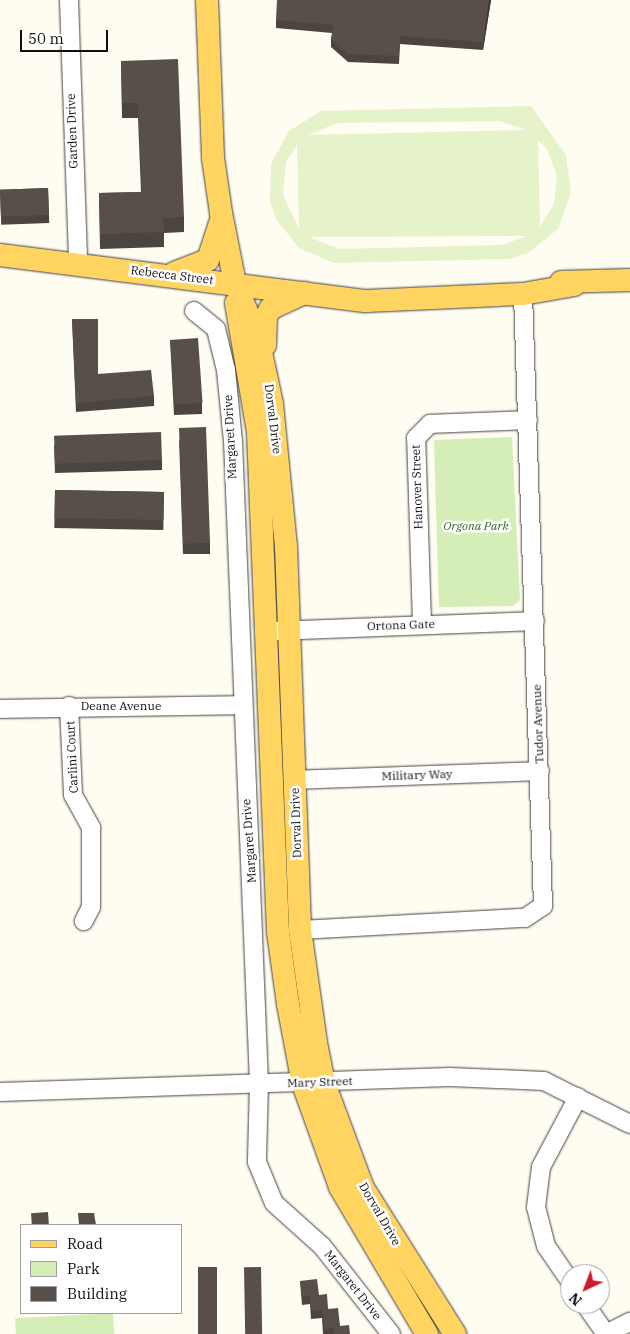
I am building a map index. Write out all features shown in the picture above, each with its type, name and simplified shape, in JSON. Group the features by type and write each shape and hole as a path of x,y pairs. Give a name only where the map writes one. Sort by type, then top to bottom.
{"main road":[{"name":"Dorval Drive","path":"207,0 213,158 220,213 235,283 266,369 286,546 300,930 314,1084 363,1188 455,1334"},
{"path":"165,275 208,260 218,238 220,213"},
{"name":"Rebecca Street","path":"0,255 392,302 523,294 574,285 630,280"},
{"name":"Rebecca Street","path":"344,295 359,288 556,281 574,285"},
{"name":"Dorval Drive","path":"235,283 237,326 258,432 278,932 340,1187 428,1334"},
{"path":"266,369 266,317 283,300 313,292"}],"street":[{"name":"Garden Drive","path":"69,0 78,263"},
{"name":"Tudor Avenue","path":"300,930 427,925 535,914 544,900 523,294"},
{"name":"Margaret Drive","path":"194,311 216,329 226,370 259,1083 257,1162 274,1203 322,1246 391,1334"},
{"name":"Hanover Street","path":"422,624 416,438 430,424 528,420"},
{"name":"Ortona Gate","path":"266,631 535,621"},
{"name":"Deane Avenue","path":"0,709 70,706 243,705"},
{"name":"Carlini Court","path":"70,706 73,795 91,828 92,908 84,921"},
{"name":"Military Way","path":"294,780 540,771"},
{"name":"Mary Street","path":"0,1092 259,1083 314,1084 450,1077 544,1081 630,1124"},
{"path":"560,1266 546,1246 536,1207 541,1167 578,1097"},
{"path":"593,1314 606,1334 630,1322"}],"green space":[{"path":"531,106 566,155 571,193 558,229 528,253 510,259 334,263 299,248 276,219 270,201 271,164 289,131 321,111","holes":["500,121 526,130 308,135 337,123","538,140 547,149 557,176 554,204 540,227","297,145 299,229 283,195 286,162","527,236 502,245 339,249 309,237"]},
{"name":"Orgona Park","path":"512,437 520,600 513,606 439,607 434,440"},
{"path":"113,1314 114,1334 16,1334 15,1318"}],"building":[{"path":"277,0 489,0 483,42 400,36 399,56 348,54 331,39 334,25 276,20"},
{"path":"178,59 184,217 163,218 164,232 100,234 99,193 142,192 138,103 122,103 121,61"},
{"path":"48,188 49,215 1,217 0,190"},
{"path":"72,319 98,319 98,374 151,370 154,396 76,403"},
{"path":"198,338 203,403 175,405 170,340"},
{"path":"206,427 210,543 183,544 179,428"},
{"path":"161,432 162,460 55,464 54,436"},
{"path":"55,490 164,492 163,520 55,518"},
{"path":"48,1212 49,1224 32,1224 31,1213"},
{"path":"78,1213 94,1213 96,1224 79,1224"},
{"path":"198,1267 217,1267 217,1334 198,1334"},
{"path":"244,1267 261,1267 262,1334 245,1334"},
{"path":"317,1279 319,1295 327,1294 328,1309 338,1308 340,1326 349,1325 350,1334 334,1334 333,1328 324,1329 322,1310 311,1311 310,1296 302,1297 300,1281"}]}
